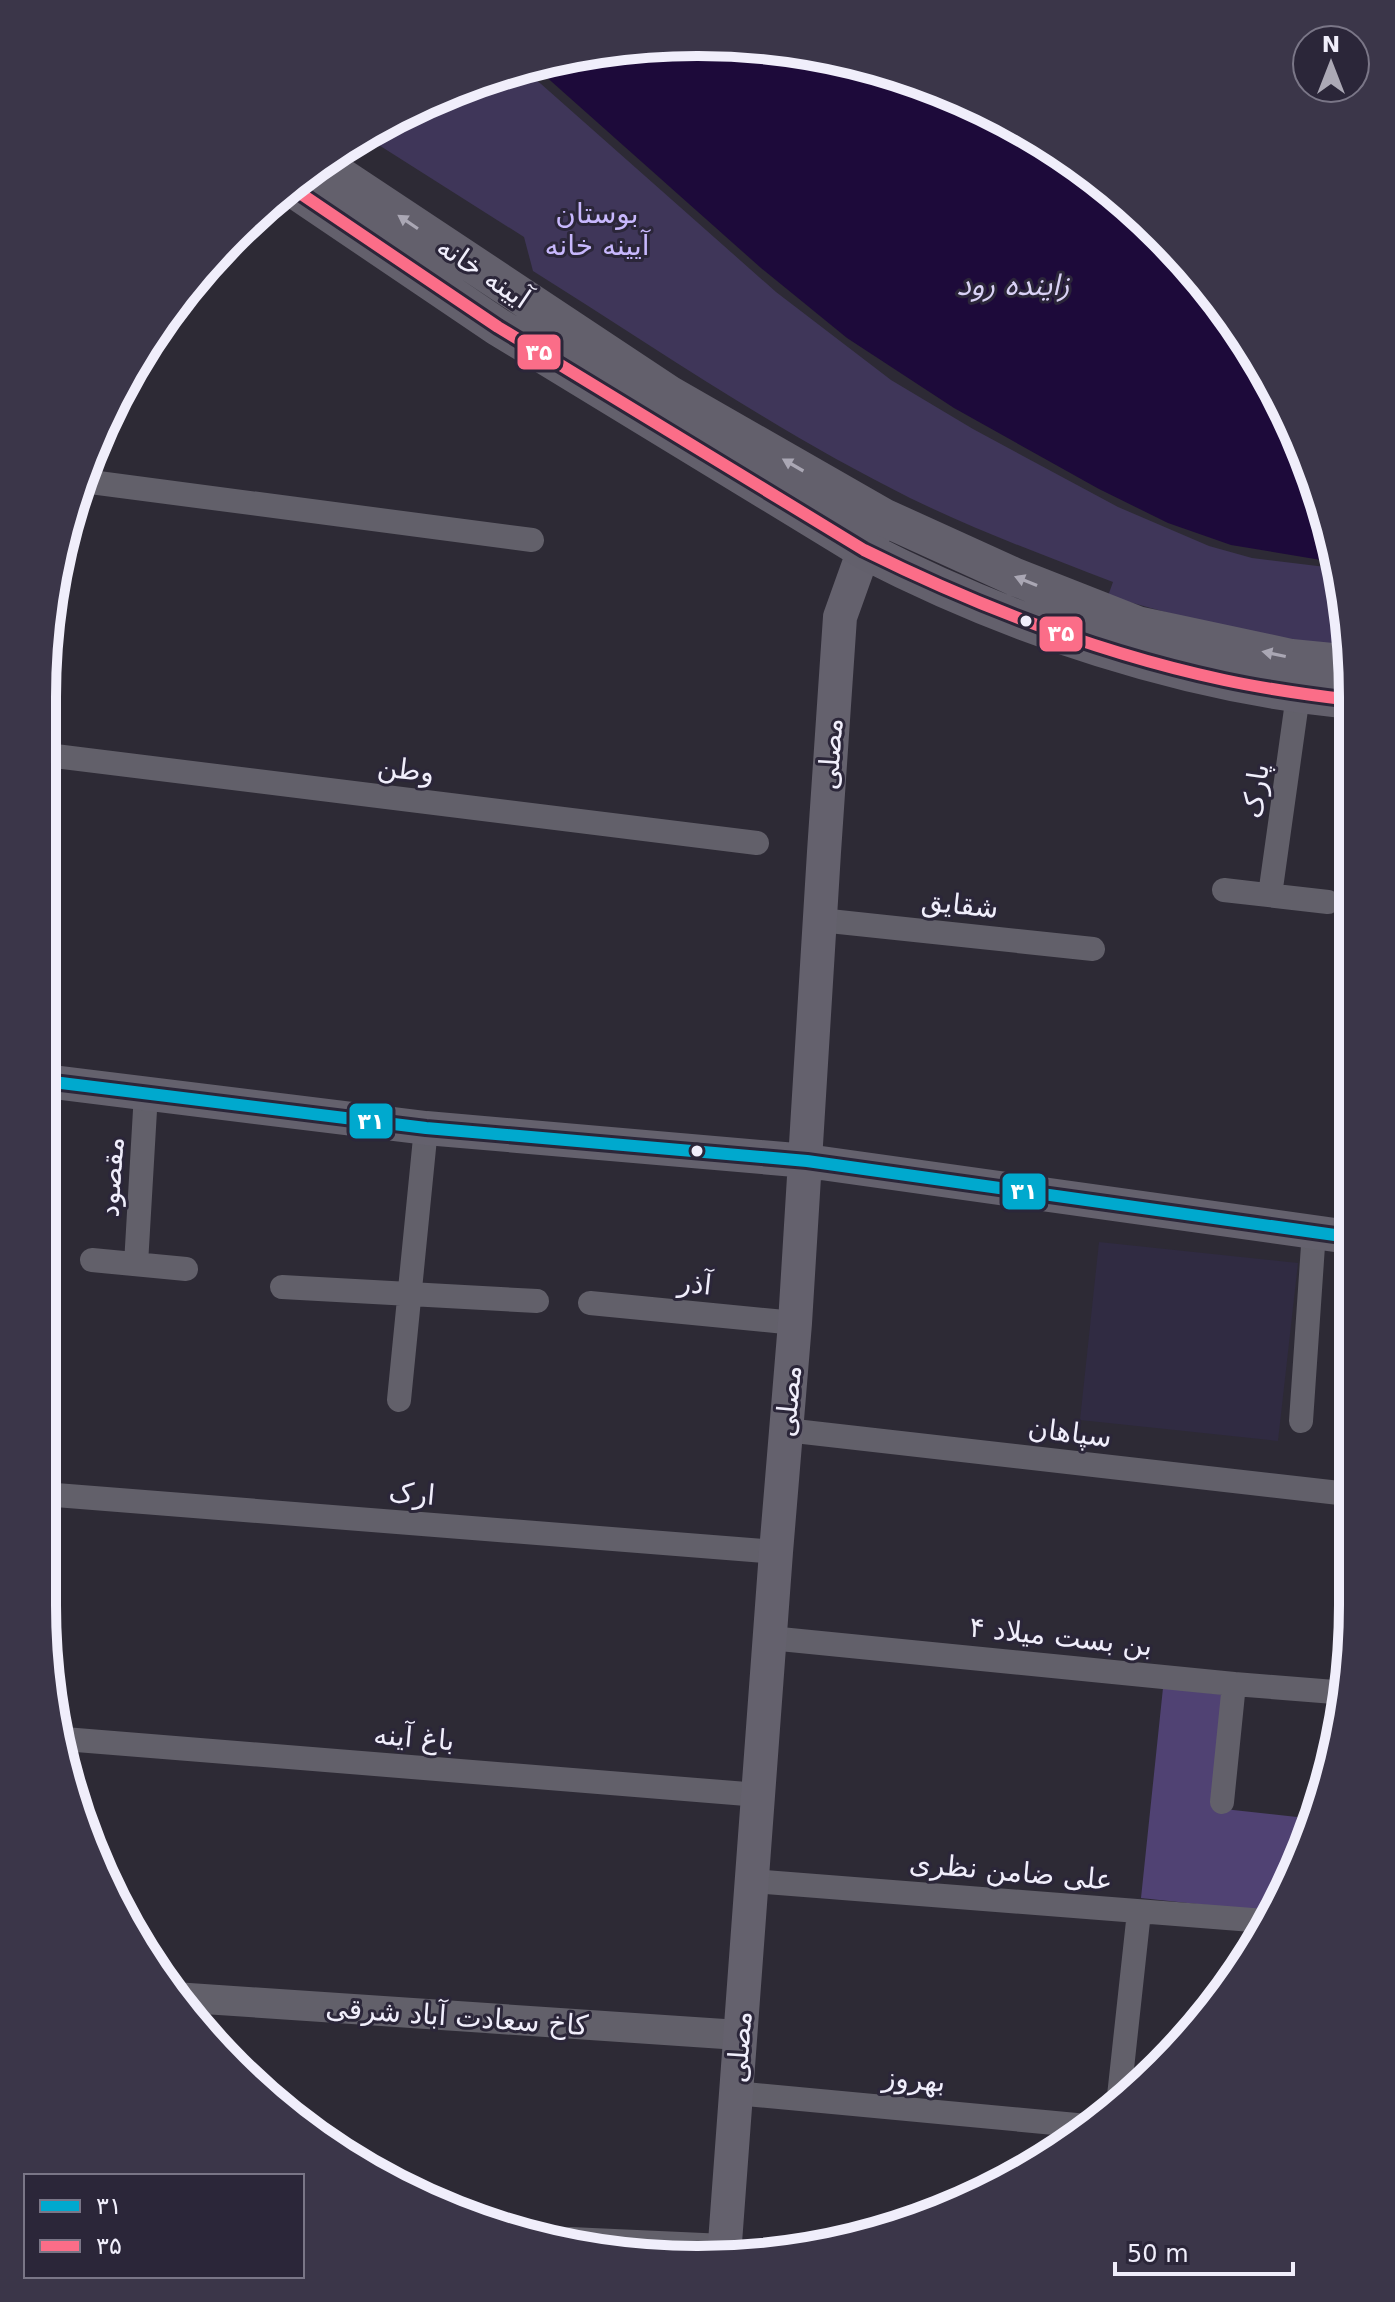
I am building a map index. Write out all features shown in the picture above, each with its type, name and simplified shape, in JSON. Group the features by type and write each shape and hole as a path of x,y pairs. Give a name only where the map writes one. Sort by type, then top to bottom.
{"main road":[{"name":"آیینه خانه","path":"332,171 670,395 883,517 1015,577 1137,625 1291,658 1338,663"},
{"name":"آیینه خانه","path":"301,194 498,327 864,550 897,567 1005,614 1140,660 1298,695 1339,699"},
{"name":"مصلی","path":"724,2245 807,1161 840,617 864,550 883,517"},
{"path":"56,1082 426,1128 807,1161 1339,1235"}],"street":[{"path":"93,482 532,540"},
{"name":"پارک","path":"1270,895 1298,695"},
{"name":"وطن","path":"56,756 757,843"},
{"path":"1224,890 1328,902"},
{"name":"شقایق","path":"820,920 1093,949"},
{"name":"مقصود","path":"136,1264 146,1093"},
{"path":"399,1400 426,1128"},
{"path":"1301,1421 1314,1231"},
{"path":"92,1260 186,1269"},
{"path":"282,1287 537,1301"},
{"name":"آذر","path":"590,1303 795,1323"},
{"name":"سپاهان","path":"786,1430 1339,1493"},
{"name":"ارک","path":"56,1495 776,1552"},
{"name":"بن بست میلاد ۴","path":"770,1638 1333,1692"},
{"path":"1222,1802 1234,1684"},
{"name":"باغ آینه","path":"70,1740 759,1795"},
{"name":"علی ضامن نظری","path":"752,1881 1256,1920"},
{"path":"1120,2087 1139,1912"},
{"name":"کاخ سعادت آباد شرقی","path":"192,1998 739,2035"},
{"name":"بهروز","path":"735,2093 1072,2125"}],"shaded area":[{"path":"1099,1242 1298,1263 1278,1441 1080,1420"},
{"path":"1163,1688 1227,1695 1215,1808 1297,1817 1290,1850 1261,1911 1141,1898"}],"green space":[{"name":"بوستان آیینه خانه","path":"534,77 776,292 891,380 973,429 1118,507 1209,546 1252,558 1326,567 1337,648 1228,628 1108,596 1113,582 910,498 813,446 533,271 524,237 375,143 452,105"}],"water":[{"name":"زاینده رود","path":"656,57 739,57 823,68 904,90 943,105 981,122 1054,164 1120,215 1151,244 1180,275 1231,341 1273,414 1290,452 1305,491 1324,561 1231,545 1168,523 1099,489 954,408 847,338 761,268 544,75 614,61"}],"transit line":[{"name":"۳۵","path":"301,194 498,327 864,550 951,591 1085,642 1177,669 1288,692 1339,698"},
{"name":"۳۱","path":"56,1082 426,1128 807,1161 1339,1236"}]}
